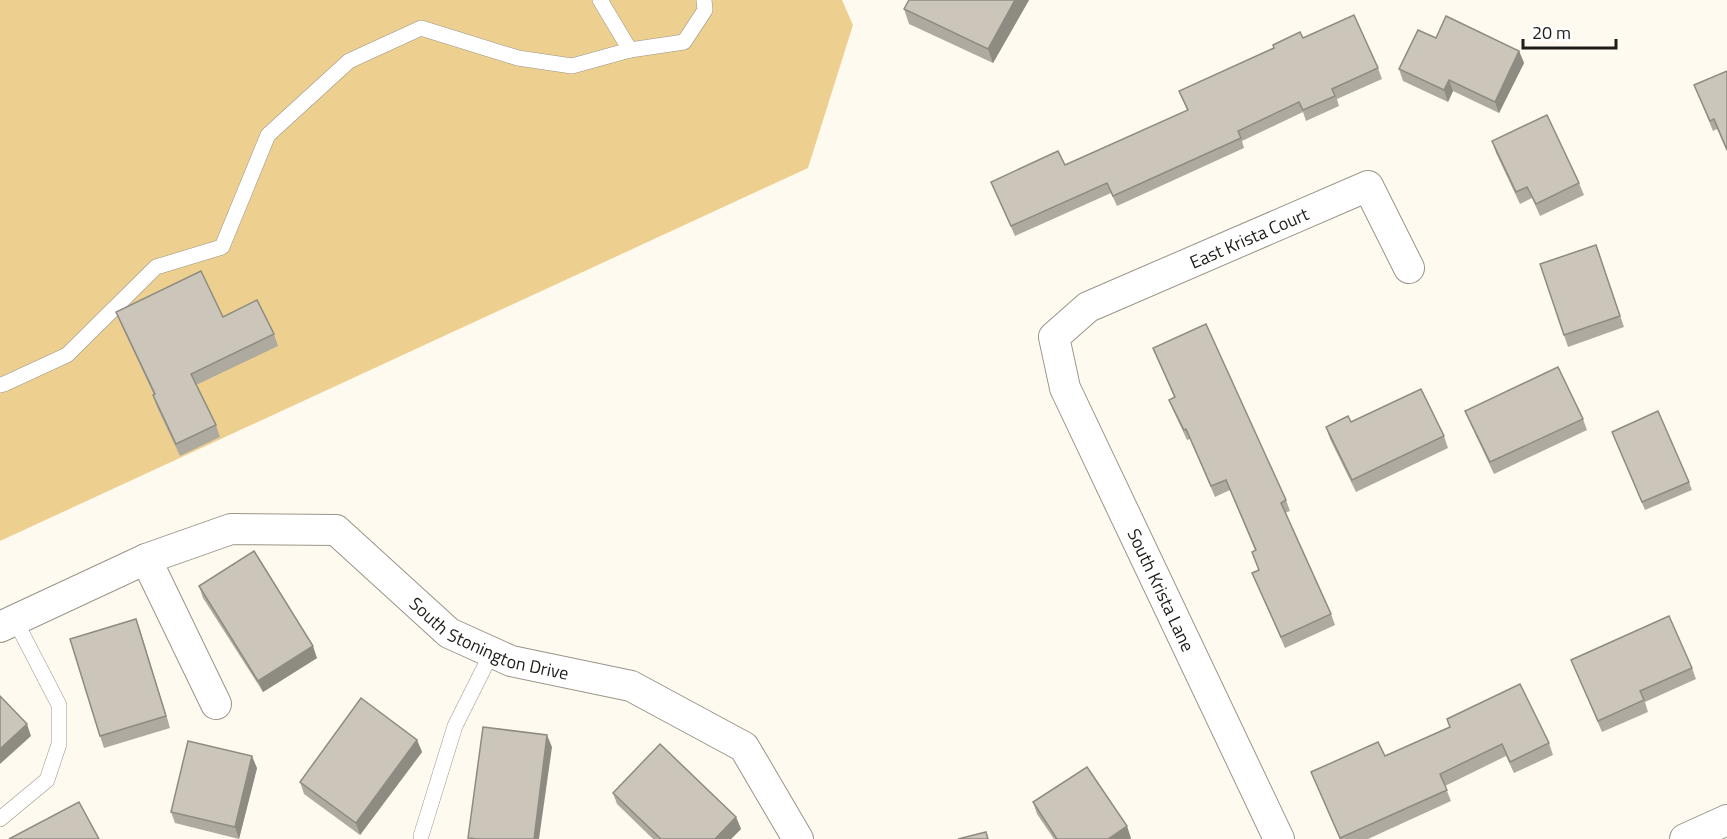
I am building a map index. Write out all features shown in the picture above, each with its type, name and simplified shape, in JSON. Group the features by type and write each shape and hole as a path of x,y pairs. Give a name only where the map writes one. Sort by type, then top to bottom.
{"street":[{"name":"East Krista Court","path":"1054,337 1088,307 1368,186 1409,268"},
{"name":"South Krista Lane","path":"1054,337 1065,388 1279,839"},
{"name":"South Stonington Drive","path":"7,624 146,559 231,529 336,530 449,633 511,661 631,686 744,747 798,839"},
{"path":"146,559 216,704"},
{"path":"1685,839 1727,820"}],"lane":[{"path":"600,0 630,50"},
{"path":"0,384 67,355 156,267 222,247 268,135 349,61 421,28 518,58 572,66 630,50 684,42 705,10 704,0"},
{"path":"0,819 47,780 59,744 59,705 7,624"},
{"path":"421,836 454,726 492,652"}],"shaded area":[{"path":"0,0 842,0 853,25 808,168 0,541"}],"building":[{"path":"909,0 1015,0 988,49 904,9"},
{"path":"1354,15 1378,68 1332,89 1335,96 1303,110 1299,102 1238,131 1241,138 1113,196 1107,183 1011,226 991,182 1058,151 1065,165 1188,110 1179,91 1274,48 1273,45 1300,32 1303,38"},
{"path":"1446,16 1519,51 1495,102 1449,80 1444,90 1399,69 1418,30 1436,38"},
{"path":"1727,71 1727,150 1714,119 1710,121 1694,85"},
{"path":"1547,115 1579,183 1536,204 1527,187 1516,192 1492,141"},
{"path":"1596,245 1620,316 1564,335 1540,264"},
{"path":"201,271 223,317 257,300 274,334 191,374 216,425 176,444 116,312"},
{"path":"1206,324 1286,500 1281,503 1331,614 1281,637 1252,573 1259,570 1252,552 1256,550 1226,480 1211,486 1186,429 1184,430 1169,400 1175,397 1153,348"},
{"path":"1558,367 1583,419 1490,462 1465,411"},
{"path":"1421,389 1444,436 1352,480 1326,427 1348,416 1351,422"},
{"path":"1658,411 1689,482 1642,502 1612,432"},
{"path":"254,551 313,646 258,681 199,586"},
{"path":"1669,616 1692,668 1640,691 1644,700 1598,721 1571,660"},
{"path":"136,619 166,716 100,736 70,639"},
{"path":"1520,684 1549,743 1510,762 1502,744 1440,774 1447,790 1340,838 1311,772 1378,742 1385,756 1450,727 1447,719"},
{"path":"0,696 27,724 0,749"},
{"path":"361,698 417,740 356,823 300,782"},
{"path":"483,727 547,735 534,839 468,838"},
{"path":"188,741 252,756 235,827 171,812"},
{"path":"660,744 736,817 715,839 661,839 613,793"},
{"path":"1087,767 1127,826 1108,839 1057,839 1033,802"},
{"path":"79,802 99,839 9,839"},
{"path":"986,832 988,839 958,839"}]}
